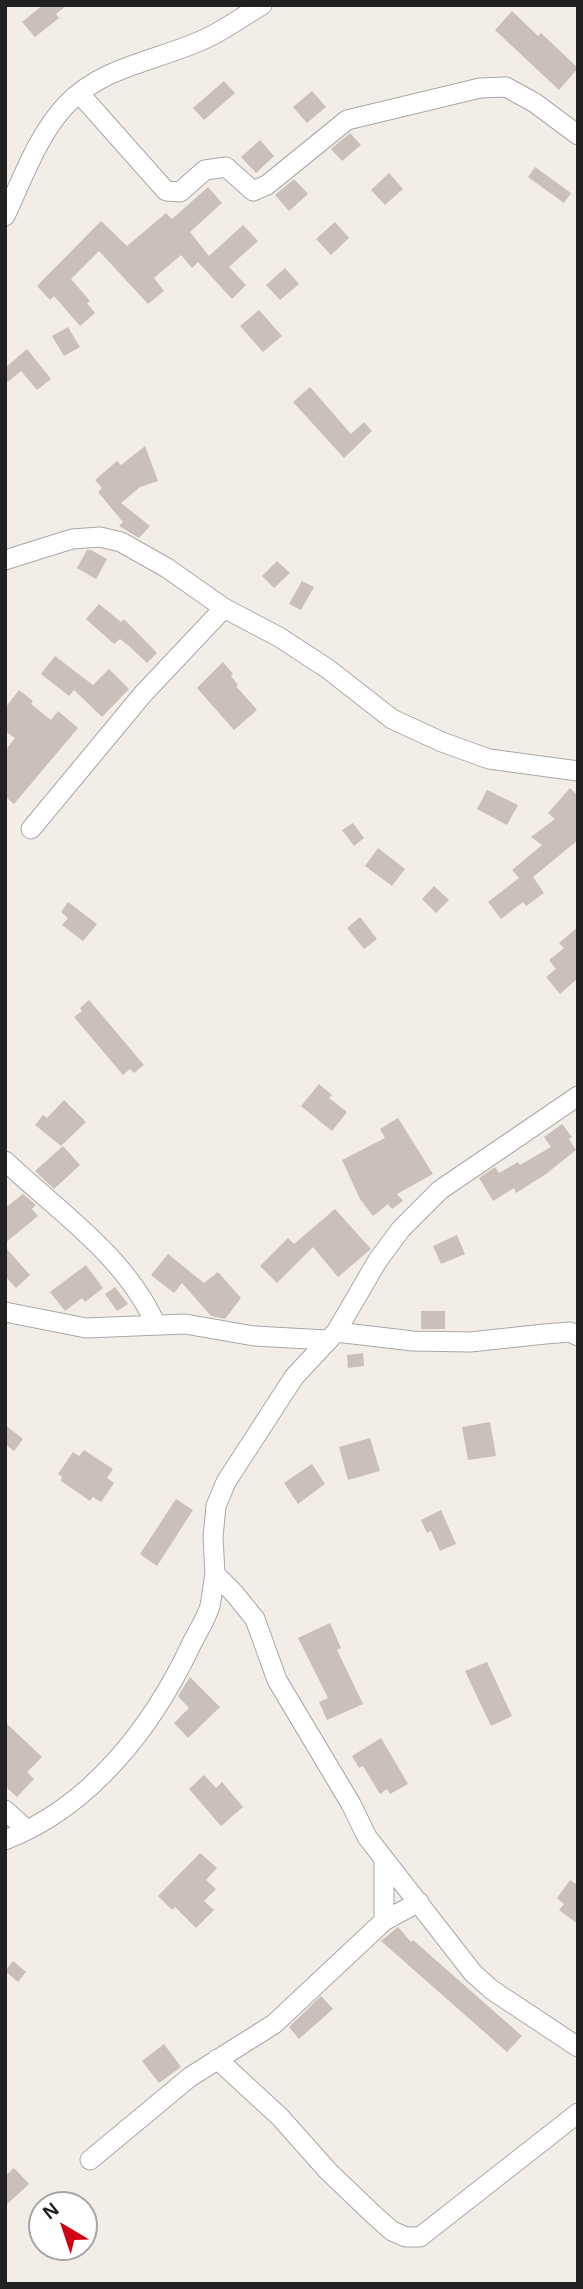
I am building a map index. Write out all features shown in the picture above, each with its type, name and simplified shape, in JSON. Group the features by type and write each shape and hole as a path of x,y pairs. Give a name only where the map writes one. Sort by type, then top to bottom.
{"street":[{"path":"5,216 41,140 66,105 79,93 102,78 211,36 262,5"},
{"path":"79,93 166,191 180,192 205,170 226,167 253,191 267,186 347,120 480,88 506,87 535,103 578,135"},
{"path":"5,560 72,539 100,537 121,542 167,568 224,608 279,637 392,719 442,743 489,759 578,771"},
{"path":"32,829 143,694 224,608"},
{"path":"5,1840 50,1818 83,1793 122,1754 149,1719 180,1669 209,1607 215,1574 213,1537 216,1506 226,1482 294,1377 332,1336 378,1260 401,1229 440,1189 542,1123 578,1096"},
{"path":"5,1161 101,1247 144,1299 155,1323"},
{"path":"5,1312 86,1328 155,1323 185,1324 254,1336 332,1336 470,1342 570,1332 578,1336"},
{"path":"215,1574 255,1619 277,1680 351,1804 367,1837 384,1860 483,1982 578,2047"},
{"path":"5,1810 27,1830"},
{"path":"384,1860 384,1921"},
{"path":"90,2160 166,2096 217,2059 274,2024 384,1921 419,1902"},
{"path":"217,2059 281,2117 346,2189 392,2231 406,2237 420,2237 578,2113"}],"building":[{"path":"43,5 67,5 56,14 59,18 35,37 22,22"},
{"path":"512,11 538,36 541,33 578,68 559,90 495,30"},
{"path":"224,81 235,93 204,120 193,108"},
{"path":"312,91 326,107 307,123 293,107"},
{"path":"350,133 361,145 342,161 331,149"},
{"path":"260,140 274,156 256,173 241,157"},
{"path":"535,167 571,193 564,203 528,177"},
{"path":"389,173 403,189 385,205 371,190"},
{"path":"294,179 308,194 289,211 275,195"},
{"path":"208,187 222,203 190,232 209,256 243,225 258,241 229,267 246,285 232,299 198,262 192,268 181,255 154,278 164,291 148,304 99,251 71,279 90,301 87,303 95,313 80,326 54,296 50,300 37,286 101,221 127,246 166,213 172,219"},
{"path":"335,222 349,238 331,255 316,239"},
{"path":"285,268 299,284 280,300 266,285"},
{"path":"259,310 282,336 263,352 240,326"},
{"path":"68,327 80,347 64,356 52,336"},
{"path":"27,349 51,379 37,390 21,371 5,384 5,368"},
{"path":"310,387 351,434 364,422 372,431 344,458 293,402"},
{"path":"145,446 158,481 140,487 121,503 150,526 139,538 119,526 123,522 98,492 102,488 95,480 117,461 121,465"},
{"path":"87,550 107,559 96,579 77,568"},
{"path":"277,561 290,573 274,588 262,576"},
{"path":"302,581 314,587 301,610 289,604"},
{"path":"99,604 121,622 124,619 157,653 147,663 120,639 114,644 86,619"},
{"path":"55,656 93,685 109,669 129,689 102,717 74,690 69,696 41,674"},
{"path":"223,662 233,674 231,676 238,685 236,686 257,710 234,730 197,688"},
{"path":"19,690 51,720 58,711 78,728 14,804 5,796 5,751 15,738 5,731 5,708"},
{"path":"570,788 578,796 578,840 533,877 544,893 526,906 523,902 501,919 488,902 519,878 512,870 542,845 531,837 555,819 548,813"},
{"path":"487,790 518,805 507,825 477,809"},
{"path":"353,823 364,838 354,846 342,830"},
{"path":"378,848 405,869 392,886 365,866"},
{"path":"434,886 449,900 436,913 422,899"},
{"path":"68,902 97,924 83,941 62,925 68,918 61,912"},
{"path":"360,917 377,939 364,949 347,928"},
{"path":"578,927 578,978 560,994 546,977 556,969 549,960 564,948 559,943"},
{"path":"89,1000 144,1065 134,1073 130,1069 123,1075 74,1017"},
{"path":"319,1084 332,1095 329,1098 347,1112 332,1131 301,1106"},
{"path":"64,1100 86,1122 61,1146 35,1125 43,1115 47,1118"},
{"path":"398,1118 433,1174 397,1194 403,1201 392,1209 388,1204 373,1216 360,1199 342,1160 385,1138 380,1129"},
{"path":"562,1124 572,1137 569,1139 576,1150 516,1193 514,1188 493,1201 479,1178 495,1167 499,1173 518,1162 520,1165 551,1147 544,1137"},
{"path":"63,1146 80,1165 54,1189 35,1171"},
{"path":"23,1194 36,1205 32,1209 38,1216 5,1243 5,1208"},
{"path":"335,1209 371,1249 338,1277 313,1247 277,1283 260,1266 288,1238 294,1244"},
{"path":"457,1235 465,1254 441,1264 433,1246"},
{"path":"5,1247 30,1275 16,1288 5,1276"},
{"path":"168,1254 204,1283 218,1272 241,1298 225,1319 211,1316 182,1283 174,1293 151,1275"},
{"path":"86,1265 103,1288 85,1302 82,1298 65,1311 50,1292"},
{"path":"115,1287 128,1304 117,1311 105,1294"},
{"path":"421,1311 445,1311 445,1329 421,1329"},
{"path":"363,1353 364,1366 348,1368 347,1355"},
{"path":"490,1422 496,1456 468,1460 462,1427"},
{"path":"5,1425 23,1439 14,1451 5,1444"},
{"path":"370,1438 380,1471 348,1480 339,1447"},
{"path":"84,1450 113,1469 107,1478 114,1483 101,1502 93,1497 90,1501 61,1481 62,1477 58,1474 73,1452 79,1456"},
{"path":"312,1464 325,1484 298,1504 284,1483"},
{"path":"176,1499 193,1510 157,1566 140,1554"},
{"path":"441,1510 456,1544 440,1551 431,1531 427,1533 421,1520"},
{"path":"330,1623 341,1648 337,1650 363,1704 327,1720 319,1702 328,1698 298,1638"},
{"path":"487,1662 512,1716 491,1726 465,1671"},
{"path":"190,1677 220,1707 188,1738 174,1723 189,1708 178,1696"},
{"path":"5,1722 42,1757 27,1772 34,1779 17,1797 5,1786"},
{"path":"381,1738 408,1784 390,1794 387,1789 380,1794 363,1766 359,1768 352,1756"},
{"path":"204,1775 216,1788 222,1782 243,1807 221,1826 189,1789"},
{"path":"200,1853 217,1868 206,1880 216,1889 204,1901 214,1910 196,1928 175,1907 172,1910 158,1896"},
{"path":"570,1880 578,1885 578,1924 559,1910 564,1904 557,1898"},
{"path":"398,1927 411,1942 413,1940 522,2036 507,2052 381,1941"},
{"path":"13,1961 26,1972 18,1982 5,1971"},
{"path":"321,1996 333,2009 299,2039 289,2027"},
{"path":"164,2044 181,2067 159,2083 142,2061"},
{"path":"14,2168 29,2184 5,2206 5,2176"}]}
